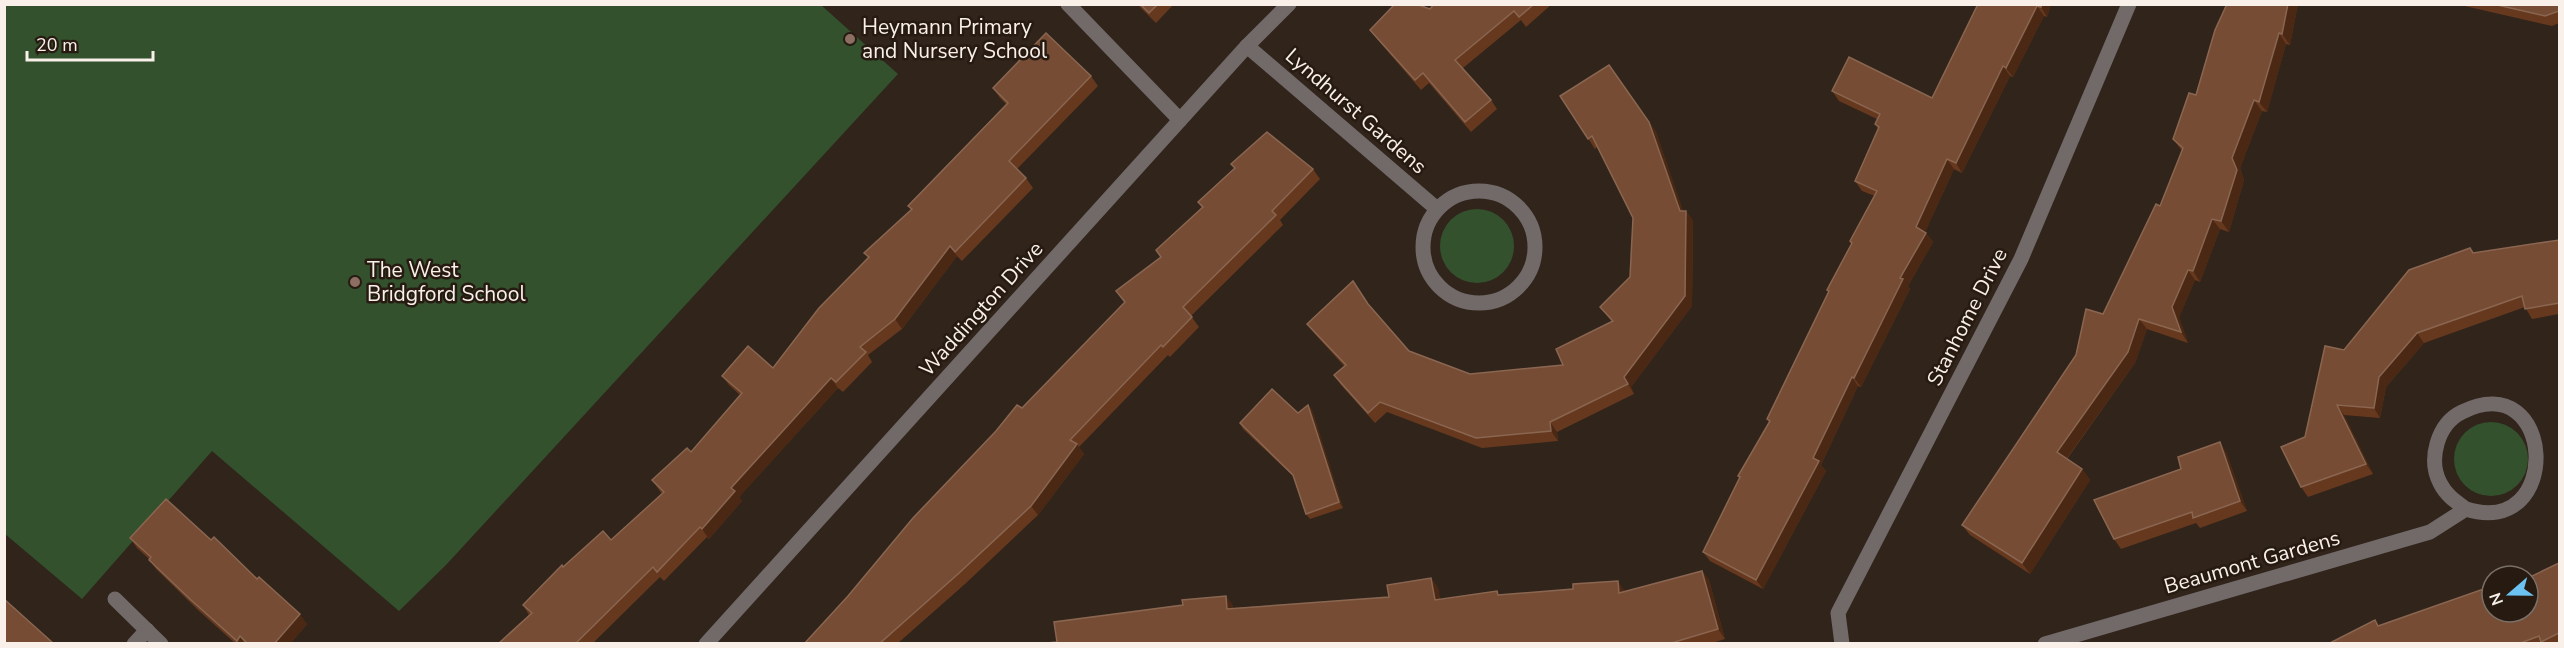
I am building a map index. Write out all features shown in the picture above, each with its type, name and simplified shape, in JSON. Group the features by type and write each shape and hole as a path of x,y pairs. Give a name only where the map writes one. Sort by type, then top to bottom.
{"street":[{"path":"1068,4 1180,120"},
{"name":"Waddington Drive","path":"706,644 1247,46 1289,4"},
{"name":"Stanhome Drive","path":"1842,644 1838,613 2021,259 2129,4"},
{"name":"Lyndhurst Gardens","path":"1247,46 1437,209"},
{"path":"1472,191 1491,192 1509,200 1523,213 1533,230 1535,249 1531,269 1520,285 1505,297 1486,303 1467,302 1448,294 1434,281 1425,264 1423,244 1427,225 1437,209 1453,197 1472,191"},
{"path":"2494,404 2512,409 2528,420 2539,436 2544,455 2542,473 2534,491 2520,504 2503,512 2484,514 2466,508 2450,498 2439,482 2435,463 2436,445 2444,427 2458,414 2475,406 2494,404"},
{"name":"Beaumont Gardens","path":"2045,644 2430,532 2466,508"},
{"path":"115,599 161,644"},
{"path":"134,644 147,630"}],"green space":[{"name":"The West Bridgford School","path":"4,5 821,5 898,74 446,565 399,611 212,451 82,599 5,534"},
{"path":"1477,209 1491,212 1503,220 1511,232 1514,246 1511,260 1503,272 1491,280 1477,283 1463,280 1451,272 1443,260 1440,246 1443,232 1451,220 1463,212"},
{"path":"2491,422 2505,425 2517,433 2525,445 2528,459 2525,473 2517,485 2505,493 2491,496 2477,493 2465,485 2457,473 2454,459 2457,445 2465,433 2477,425"}],"building":[{"path":"1140,4 1158,4 1149,13"},
{"path":"1395,4 1416,4 1430,9 1434,4 1534,4 1519,17 1514,11 1455,60 1491,100 1465,122 1423,73 1415,80 1370,30"},
{"path":"1978,4 2041,4 2041,7 2037,6 2006,68 2003,66 1956,163 1947,159 1916,227 1926,233 1900,278 1903,279 1813,458 1819,461 1756,580 1703,552 1740,477 1738,476 1770,421 1767,419 1829,291 1827,290 1877,191 1855,181 1879,127 1875,124 1880,114 1832,91 1849,57 1932,98"},
{"path":"2227,4 2288,4 2282,34 2279,33 2259,102 2254,100 2232,158 2237,170 2221,221 2212,219 2193,271 2188,270 2172,307 2181,332 2139,319 2128,352 2057,452 2082,469 2022,563 1962,525 2076,355 2086,309 2103,314 2156,204 2160,206 2183,148 2173,139 2189,93 2196,95 2215,30"},
{"path":"2493,4 2559,4 2559,11 2545,16"},
{"path":"1046,33 1091,76 1009,161 1026,178 955,252 950,246 895,319 860,347 866,352 836,382 831,378 731,488 735,491 702,529 700,527 657,572 653,567 575,644 498,644 532,613 523,605 562,565 563,567 603,531 611,540 664,492 652,480 687,448 691,452 742,393 722,376 748,346 773,368 819,308 869,257 864,253 912,209 908,206 1008,103 993,88"},
{"path":"1609,65 1649,122 1680,211 1686,211 1685,296 1624,377 1628,384 1550,422 1551,431 1476,438 1380,402 1368,413 1334,375 1346,365 1307,324 1353,281 1368,304 1409,351 1470,374 1563,365 1556,349 1613,321 1600,307 1630,277 1633,218 1592,136 1588,139 1560,96"},
{"path":"1267,132 1313,169 1272,211 1276,215 1183,307 1192,317 1163,347 1161,345 1070,440 1077,444 1031,506 879,644 804,644 848,596 913,518 996,431 1017,405 1022,408 1125,302 1116,291 1161,257 1156,250 1203,207 1198,202 1235,168 1231,164"},
{"path":"2559,240 2559,303 2525,309 2522,296 2417,333 2379,377 2374,408 2337,405 2366,464 2301,487 2281,447 2305,437 2325,346 2344,350 2409,270 2470,248 2473,253"},
{"path":"1272,389 1298,413 1308,405 1339,502 1306,514 1293,475 1240,423"},
{"path":"2220,442 2240,501 2193,518 2192,512 2114,539 2094,500 2181,469 2178,457"},
{"path":"166,499 211,540 214,537 257,579 259,577 300,614 274,644 248,644 240,636 237,641 149,560 151,557 130,538"},
{"path":"2559,563 2559,633 2541,642 2539,636 2518,644 2328,644 2375,620 2378,626 2480,590 2480,624 2540,624 2540,572"},
{"path":"1702,571 1718,629 1668,644 1036,644 1057,642 1054,622 1183,605 1182,600 1226,596 1227,609 1389,597 1387,585 1431,578 1435,600 1497,591 1498,595 1573,589 1573,584 1618,581 1619,593"},
{"path":"4,599 53,643 53,644 4,644"}],"place":[{"name":"Heymann Primary and Nursery School","path":"850,39"},
{"name":"The West Bridgford School","path":"355,282"}]}
